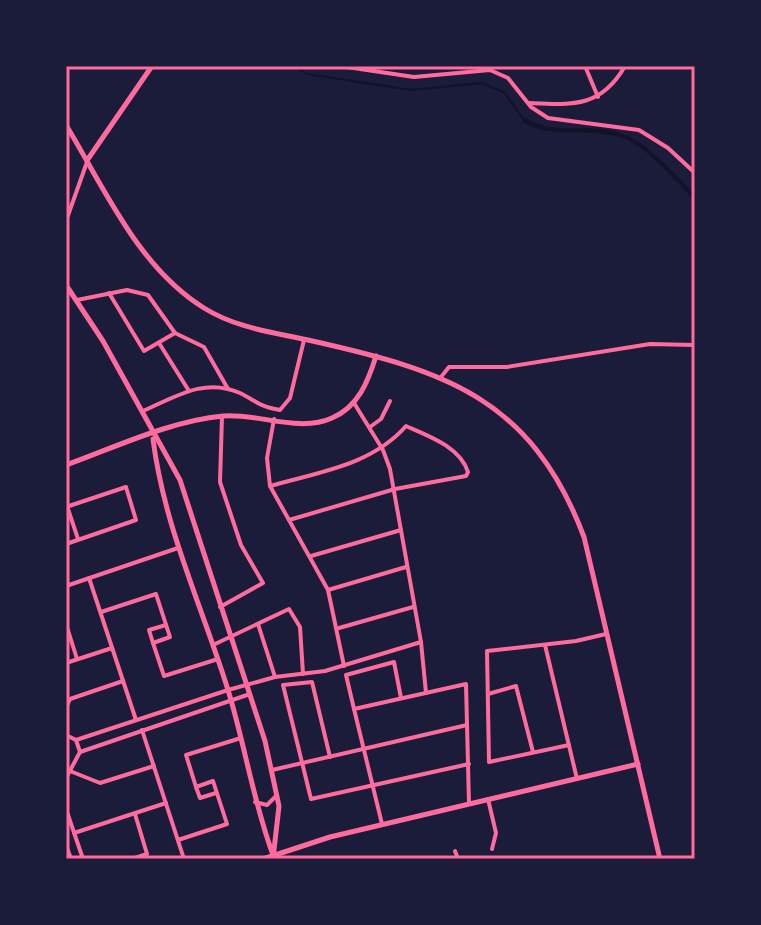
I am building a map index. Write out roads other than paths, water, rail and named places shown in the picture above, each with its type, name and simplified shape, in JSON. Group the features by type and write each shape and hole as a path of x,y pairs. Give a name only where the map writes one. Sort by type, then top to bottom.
{"street":[{"path":"66,221 88,160 152,66"},
{"path":"340,66 417,77 490,70 518,86 529,103 548,118 639,130 668,148 695,173"},
{"path":"416,66 417,77"},
{"path":"585,66 598,97"},
{"path":"529,103 561,106 598,97 617,80 625,66"},
{"path":"66,125 134,239 172,284 202,307 231,323 376,356 441,377 502,415 554,474 570,500 584,537 660,859"},
{"path":"66,285 143,411 180,480 220,607 249,685 272,770 278,819 273,857"},
{"path":"77,300 127,290 148,295 175,333 204,347 228,389"},
{"path":"109,293 144,351 175,333"},
{"path":"143,411 205,386 228,389 256,406 280,410 290,398 304,340"},
{"path":"159,343 189,391"},
{"path":"441,377 449,367 507,367 650,344 695,345"},
{"path":"66,465 153,434 222,416 316,423 342,413 354,403 370,376 376,356"},
{"path":"370,427 386,413 390,401"},
{"path":"354,403 383,450 395,489 421,642 426,693"},
{"path":"220,607 263,583 241,545 220,482 222,416"},
{"path":"274,419 267,458 270,486 328,590 339,628 344,666"},
{"path":"270,486 383,450 406,426 437,440 464,460 468,472 466,476 395,489 289,520"},
{"path":"153,434 159,487 228,690 255,802 273,857"},
{"path":"66,544 78,540 136,520 126,487 66,506 78,540"},
{"path":"311,556 401,530"},
{"path":"66,586 178,548"},
{"path":"328,590 407,567"},
{"path":"89,578 136,720"},
{"path":"101,612 156,594 170,637 153,643"},
{"path":"339,628 414,607"},
{"path":"213,645 289,609 300,627 303,674"},
{"path":"66,624 78,660"},
{"path":"258,624 275,677"},
{"path":"166,625 149,630 164,676 218,659"},
{"path":"569,745 489,762 487,651 606,634"},
{"path":"66,735 76,740 228,690 275,677 344,666 421,642"},
{"path":"545,645 577,779"},
{"path":"66,663 112,648"},
{"path":"382,824 346,675 394,662 401,698"},
{"path":"66,708 70,699 123,681"},
{"path":"330,757 312,682 283,685 311,799 469,764"},
{"path":"354,709 466,684 469,804"},
{"path":"488,694 516,686 533,752"},
{"path":"66,778 80,752 251,693"},
{"path":"272,770 467,725"},
{"path":"142,730 184,859"},
{"path":"217,793 200,798 186,755 241,738"},
{"path":"76,740 80,752"},
{"path":"263,859 382,824 638,764"},
{"path":"70,771 100,783 154,766"},
{"path":"178,840 227,824 213,781 196,787"},
{"path":"255,802 267,805 276,796"},
{"path":"488,799 496,833 492,849"},
{"path":"74,833 166,803"},
{"path":"66,809 83,859"},
{"path":"132,859 147,854 135,814"},
{"path":"66,845 71,859"},
{"path":"455,851 458,859"}],"waterway":[{"path":"293,66 307,74 411,90 482,83 505,93 524,120"}]}
